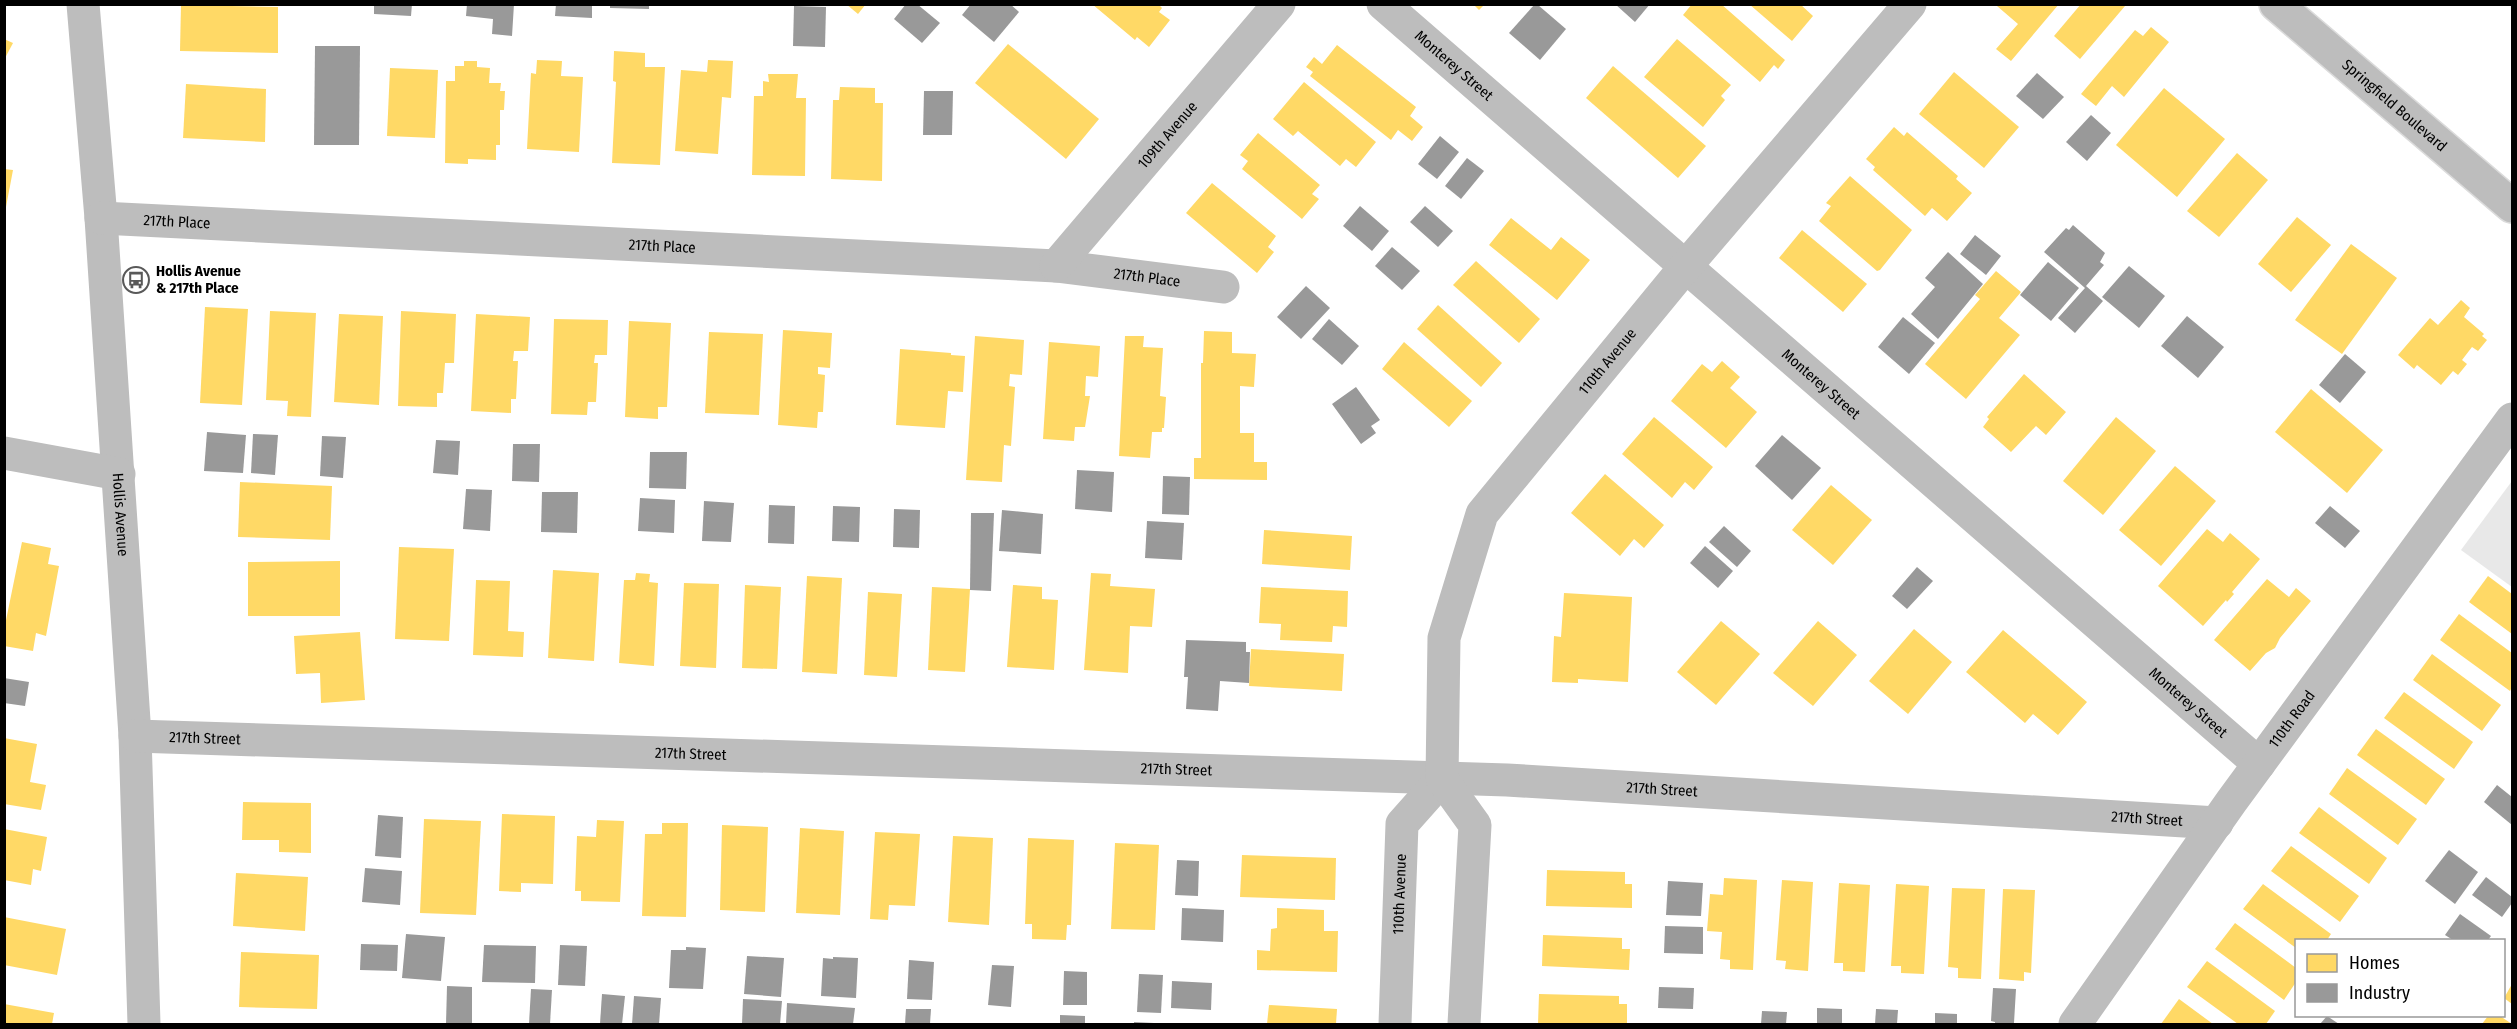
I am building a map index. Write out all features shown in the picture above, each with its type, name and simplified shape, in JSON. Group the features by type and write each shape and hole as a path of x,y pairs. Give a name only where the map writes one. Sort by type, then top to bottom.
{"street":[{"name":"Hollis Avenue","path":"83,4 101,218 135,736 144,1024"},
{"name":"109th Avenue","path":"1056,266 1279,4"},
{"name":"Monterey Street","path":"1383,4 2259,764"},
{"name":"110th Avenue","path":"1395,1024 1402,824 1442,779 1444,638 1482,514 1686,266 1910,4"},
{"name":"Springfield Boulevard","path":"2276,4 2512,206"},
{"name":"217th Place","path":"101,218 1056,266 1223,287"},
{"name":"110th Road","path":"2075,1024 2259,764 2512,419"},
{"path":"4,453 119,474"},
{"name":"217th Street","path":"135,736 1519,781 2217,823"},
{"path":"1442,779 1475,825 1464,1024"}],"shaded area":[{"path":"2512,481 2512,587 2461,550"}],"building: Homes":[{"path":"846,4 866,4 858,14"},
{"path":"1092,4 1158,4 1162,8 1159,12 1170,20 1149,47 1137,37 1135,40"},
{"path":"1473,4 1485,4 1479,10"},
{"path":"1692,4 1721,4 1785,60 1778,69 1774,65 1760,82 1683,15"},
{"path":"1749,4 1800,4 1813,16 1792,41"},
{"path":"1999,4 2059,4 2011,61 1996,49 2018,24 1997,6"},
{"path":"2081,4 2125,6 2080,59 2054,36"},
{"path":"181,5 278,7 278,53 180,51"},
{"path":"2151,27 2169,42 2124,97 2112,86 2096,106 2081,94 2135,30 2143,36"},
{"path":"4,39 13,43 4,60"},
{"path":"1677,39 1731,85 1721,96 1725,100 1703,127 1644,77"},
{"path":"1008,44 1099,119 1066,159 975,83"},
{"path":"1337,45 1416,107 1410,116 1423,127 1412,141 1398,130 1391,140 1310,76 1313,72 1306,67 1314,57 1322,64"},
{"path":"614,51 645,53 645,67 665,67 660,165 612,163 616,82 613,81"},
{"path":"537,60 562,61 561,76 583,77 579,152 527,149 531,73 536,74"},
{"path":"708,60 733,61 731,98 722,97 718,154 675,151 681,70 707,72"},
{"path":"464,61 477,61 477,67 490,68 489,83 501,83 500,91 505,91 504,110 500,110 500,145 496,145 496,160 468,159 468,164 445,163 446,81 455,81 455,66 464,66"},
{"path":"1613,66 1706,146 1678,178 1586,98"},
{"path":"390,68 438,70 435,138 387,136"},
{"path":"1954,72 2019,127 1984,168 1919,114"},
{"path":"768,74 798,74 796,98 806,98 805,176 752,175 754,96 763,96 763,81 769,82"},
{"path":"1304,82 1376,142 1356,167 1346,159 1340,166 1298,131 1293,136 1273,119"},
{"path":"186,84 266,89 265,142 183,138"},
{"path":"840,87 875,88 875,103 883,103 882,181 831,179 833,100 839,100"},
{"path":"2164,88 2225,139 2177,197 2116,145"},
{"path":"1894,127 1904,136 1907,132 1958,176 1956,179 1972,193 1947,221 1932,208 1925,216 1873,170 1875,167 1866,159"},
{"path":"1258,133 1320,185 1312,194 1319,199 1302,219 1242,169 1248,161 1240,155"},
{"path":"2237,153 2268,180 2219,237 2187,211"},
{"path":"4,169 13,170 6,207 4,207"},
{"path":"1850,176 1912,230 1877,271 1819,221 1831,206 1826,203"},
{"path":"1212,183 1276,236 1268,247 1274,252 1257,273 1186,213"},
{"path":"2297,217 2331,245 2291,292 2258,264"},
{"path":"1511,218 1551,250 1561,237 1590,260 1557,300 1489,245"},
{"path":"1802,230 1867,284 1843,312 1779,258"},
{"path":"2351,244 2397,278 2342,354 2295,320"},
{"path":"1476,261 1540,319 1519,343 1453,285"},
{"path":"1996,271 2021,292 1999,318 2020,335 1966,399 1925,364 1980,299 1975,295"},
{"path":"2461,300 2470,308 2464,317 2484,334 2482,336 2487,340 2478,351 2472,347 2462,360 2467,364 2458,375 2453,371 2441,385 2417,365 2414,369 2398,355 2430,318 2438,325"},
{"path":"1438,305 1502,363 1481,387 1417,329"},
{"path":"205,307 248,309 242,405 200,403"},
{"path":"270,311 316,313 311,417 287,416 288,401 266,400"},
{"path":"401,311 456,314 454,363 445,363 443,393 437,393 437,407 398,406"},
{"path":"339,314 383,316 379,405 334,402"},
{"path":"476,314 530,317 528,351 514,351 513,361 518,361 516,399 511,399 511,413 471,411"},
{"path":"554,319 608,320 607,355 595,355 594,363 598,363 596,402 588,402 587,415 551,414"},
{"path":"629,321 671,323 667,407 658,407 658,419 625,417"},
{"path":"783,330 832,333 830,368 818,367 818,374 825,375 823,412 818,412 817,428 778,425"},
{"path":"1204,331 1232,332 1232,353 1256,354 1254,387 1240,386 1240,433 1254,433 1254,462 1267,462 1267,480 1194,479 1194,458 1201,458 1201,363 1203,363"},
{"path":"709,332 763,334 759,415 705,413"},
{"path":"975,336 1024,340 1022,375 1010,374 1009,386 1015,387 1011,446 1004,445 1002,482 966,480"},
{"path":"1125,336 1144,336 1143,347 1163,348 1160,396 1166,397 1164,428 1162,432 1152,432 1150,458 1119,456"},
{"path":"1049,342 1100,346 1098,377 1086,376 1085,396 1090,396 1085,427 1075,427 1074,441 1043,439"},
{"path":"1404,342 1472,401 1449,427 1382,369"},
{"path":"900,349 965,356 963,392 948,391 945,428 896,425"},
{"path":"1722,361 1740,377 1730,388 1757,412 1726,448 1671,401 1702,364 1712,372"},
{"path":"2024,374 2066,412 2046,435 2036,426 2011,452 1983,427 1989,419 1987,417"},
{"path":"2311,389 2383,450 2347,493 2275,432"},
{"path":"1654,417 1713,467 1694,490 1685,482 1672,498 1622,454"},
{"path":"2116,417 2156,451 2103,515 2063,481"},
{"path":"2175,466 2216,501 2161,566 2119,530"},
{"path":"1605,474 1664,525 1644,548 1634,539 1620,556 1571,513"},
{"path":"240,482 332,486 330,540 238,537"},
{"path":"1831,485 1872,520 1833,565 1792,530"},
{"path":"2207,529 2223,542 2230,533 2260,559 2232,592 2234,594 2203,626 2158,586"},
{"path":"1264,530 1352,536 1350,570 1262,564"},
{"path":"22,542 51,548 48,564 59,566 46,636 36,633 33,651 4,646 4,630"},
{"path":"399,547 454,549 449,641 395,639"},
{"path":"340,561 340,616 248,616 248,562"},
{"path":"553,570 599,573 594,661 548,658"},
{"path":"636,573 650,574 649,582 658,583 654,666 619,663 624,580 635,580"},
{"path":"1091,573 1111,574 1110,586 1155,589 1152,627 1130,626 1128,673 1084,670"},
{"path":"807,576 842,578 837,674 802,672"},
{"path":"2488,576 2512,594 2512,634 2469,602"},
{"path":"2267,579 2289,597 2296,588 2311,601 2280,638 2275,648 2266,653 2250,671 2214,640"},
{"path":"476,580 510,581 508,631 524,632 523,657 473,655"},
{"path":"684,583 719,584 716,668 680,666"},
{"path":"745,585 781,587 777,669 742,668"},
{"path":"1013,585 1042,587 1042,599 1058,600 1054,670 1007,667"},
{"path":"932,587 970,589 965,672 928,670"},
{"path":"1261,587 1348,591 1347,627 1333,626 1332,642 1280,640 1281,624 1259,623"},
{"path":"868,592 902,594 897,677 864,675"},
{"path":"1564,593 1632,597 1628,682 1578,679 1578,683 1552,682 1554,636 1561,637"},
{"path":"2459,614 2512,653 2510,691 2440,640"},
{"path":"1721,621 1760,654 1716,705 1677,672"},
{"path":"1818,621 1857,655 1813,706 1773,673"},
{"path":"1914,629 1952,662 1908,714 1869,681"},
{"path":"2003,630 2087,702 2058,735 2033,714 2025,723 1966,672"},
{"path":"360,632 365,700 321,703 320,673 296,674 294,636"},
{"path":"1251,649 1344,654 1342,691 1249,686"},
{"path":"2432,654 2501,705 2482,731 2413,680"},
{"path":"2404,692 2473,742 2454,769 2384,718"},
{"path":"2376,729 2445,779 2426,805 2357,755"},
{"path":"4,738 37,744 30,782 46,785 41,810 4,804"},
{"path":"2347,768 2417,819 2398,845 2329,794"},
{"path":"243,802 311,803 311,853 279,852 279,840 242,840"},
{"path":"2319,807 2387,858 2369,884 2299,833"},
{"path":"502,814 555,816 553,884 521,883 521,892 499,891"},
{"path":"424,819 481,821 476,915 420,913"},
{"path":"597,820 624,821 620,902 581,901 581,891 575,891 577,836 596,837"},
{"path":"662,823 688,823 686,917 642,916 645,834 662,834"},
{"path":"722,825 768,827 765,912 720,910"},
{"path":"800,828 844,831 840,915 796,913"},
{"path":"4,829 47,837 41,871 33,869 31,885 4,880"},
{"path":"875,832 920,834 915,906 889,905 888,920 870,919"},
{"path":"953,836 993,838 989,925 948,922"},
{"path":"1028,838 1074,840 1071,925 1067,925 1066,940 1032,939 1032,924 1025,924"},
{"path":"1115,843 1159,845 1155,930 1111,929"},
{"path":"2291,846 2359,896 2340,922 2271,871"},
{"path":"1242,855 1336,858 1335,900 1240,897"},
{"path":"1547,870 1625,872 1625,884 1632,884 1632,908 1546,906"},
{"path":"236,873 308,877 305,931 233,926"},
{"path":"1724,878 1757,880 1753,970 1730,969 1730,960 1720,959 1722,932 1707,931 1710,894 1723,895"},
{"path":"1782,880 1813,882 1808,971 1785,969 1786,961 1776,960"},
{"path":"1839,883 1870,885 1865,972 1843,971 1843,963 1834,963"},
{"path":"1896,884 1929,886 1924,974 1901,973 1901,966 1891,966"},
{"path":"2263,884 2331,934 2328,939 2295,939 2295,947 2243,909"},
{"path":"1952,888 1985,889 1981,979 1958,978 1958,968 1948,967"},
{"path":"2003,889 2035,890 2031,973 2024,972 2024,981 1999,979"},
{"path":"1277,908 1324,910 1324,931 1338,931 1337,972 1257,970 1257,950 1270,951 1271,929 1277,928"},
{"path":"4,917 66,929 57,975 4,965"},
{"path":"2235,923 2295,967 2295,984 2284,1000 2215,949"},
{"path":"1543,935 1622,938 1622,949 1630,949 1629,970 1542,966"},
{"path":"241,952 319,955 317,1009 239,1007"},
{"path":"2207,961 2275,1011 2266,1024 2238,1024 2187,987"},
{"path":"2512,984 2512,1004 2505,996"},
{"path":"1539,994 1619,996 1619,1004 1627,1004 1627,1024 1538,1024"},
{"path":"2179,999 2213,1024 2161,1024"},
{"path":"4,1004 54,1013 52,1024 4,1024"},
{"path":"1269,1005 1337,1009 1336,1024 1267,1024"},
{"path":"2487,1017 2502,1017 2512,1024 2482,1024"}],"building: Industry":[{"path":"374,4 412,4 411,16 374,14"},
{"path":"467,4 514,4 512,36 492,34 493,19 466,16"},
{"path":"556,4 592,4 592,18 555,16"},
{"path":"906,4 917,4 940,23 922,43 894,19"},
{"path":"971,4 1010,4 1019,12 994,42 962,15"},
{"path":"1615,4 1650,4 1635,22"},
{"path":"610,5 649,5 649,9 610,8"},
{"path":"1534,5 1538,5 1566,29 1540,60 1509,33"},
{"path":"794,6 826,7 825,47 793,46"},
{"path":"315,46 360,46 359,145 314,145"},
{"path":"2037,73 2064,97 2043,119 2016,96"},
{"path":"924,91 953,91 952,135 923,135"},
{"path":"2091,115 2111,133 2087,161 2066,142"},
{"path":"1440,136 1459,152 1437,179 1418,164"},
{"path":"1467,158 1484,171 1461,199 1445,186"},
{"path":"1360,206 1389,231 1372,251 1343,226"},
{"path":"1425,206 1453,231 1438,247 1410,222"},
{"path":"2073,225 2105,253 2100,262 2104,265 2086,286 2103,301 2075,333 2058,318 2085,288 2044,252 2066,228 2069,230"},
{"path":"1975,235 2001,256 1986,275 1960,254"},
{"path":"1392,247 1420,271 1402,290 1375,266"},
{"path":"1948,252 1983,284 1938,339 1911,314 1935,287 1925,278"},
{"path":"2048,262 2079,288 2051,321 2020,295"},
{"path":"2129,266 2165,296 2139,328 2102,297"},
{"path":"1306,286 1330,308 1301,339 1277,317"},
{"path":"2187,316 2224,347 2198,378 2161,346"},
{"path":"1903,317 1935,343 1909,374 1878,347"},
{"path":"1329,319 1359,346 1342,365 1312,339"},
{"path":"2345,354 2366,372 2340,403 2319,385"},
{"path":"1356,387 1380,420 1371,426 1376,433 1361,444 1332,404"},
{"path":"207,432 246,435 243,473 204,471"},
{"path":"253,434 278,435 275,475 251,473"},
{"path":"1782,435 1821,468 1792,500 1755,466"},
{"path":"322,436 346,437 343,478 320,476"},
{"path":"436,440 460,441 458,475 433,473"},
{"path":"513,444 540,444 539,482 512,481"},
{"path":"650,452 687,452 686,489 649,488"},
{"path":"1077,470 1114,472 1112,512 1075,509"},
{"path":"1163,476 1190,477 1189,515 1162,514"},
{"path":"466,489 492,490 490,531 463,529"},
{"path":"542,492 578,492 577,533 541,532"},
{"path":"640,498 675,500 674,533 638,531"},
{"path":"704,501 734,503 731,542 702,541"},
{"path":"769,505 795,506 794,544 768,543"},
{"path":"833,506 860,507 859,542 832,541"},
{"path":"2330,506 2360,531 2345,548 2315,523"},
{"path":"894,509 920,510 919,548 893,547"},
{"path":"1002,510 1043,514 1041,554 999,551"},
{"path":"971,513 994,513 991,591 970,590"},
{"path":"1147,521 1184,523 1182,560 1145,558"},
{"path":"1724,526 1751,551 1737,567 1709,542"},
{"path":"1705,546 1733,571 1718,588 1690,563"},
{"path":"1917,567 1933,581 1907,609 1892,596"},
{"path":"1186,640 1246,642 1246,652 1250,652 1249,683 1220,681 1218,711 1186,709 1188,677 1184,677"},
{"path":"4,678 29,682 25,706 4,703"},
{"path":"2497,785 2512,797 2512,825 2484,802"},
{"path":"378,815 403,817 401,858 375,856"},
{"path":"2449,850 2478,872 2455,904 2425,881"},
{"path":"1177,860 1199,861 1198,896 1175,895"},
{"path":"365,868 402,871 400,905 362,902"},
{"path":"2486,877 2512,897 2512,903 2502,917 2472,895"},
{"path":"1668,881 1703,883 1701,916 1666,915"},
{"path":"1182,908 1224,910 1223,942 1181,940"},
{"path":"2460,914 2491,936 2489,939 2451,939 2445,935"},
{"path":"1665,926 1703,927 1703,954 1664,953"},
{"path":"406,934 445,937 441,981 402,978"},
{"path":"361,944 398,945 397,971 360,970"},
{"path":"484,945 536,946 535,983 482,982"},
{"path":"560,945 587,946 585,986 558,985"},
{"path":"686,947 706,948 703,989 669,988 671,950 686,950"},
{"path":"747,956 784,958 781,997 744,994"},
{"path":"833,957 858,958 856,998 821,996 823,958 833,959"},
{"path":"909,960 934,962 932,1000 907,999"},
{"path":"992,965 1014,966 1011,1007 988,1005"},
{"path":"1064,971 1087,972 1087,1005 1063,1005"},
{"path":"1139,974 1163,975 1161,1013 1137,1012"},
{"path":"1172,981 1212,983 1211,1010 1171,1008"},
{"path":"447,986 472,987 472,1024 446,1024"},
{"path":"1659,987 1694,988 1693,1009 1658,1008"},
{"path":"1993,988 2016,989 2014,1023 1995,1024 1991,1021"},
{"path":"531,989 552,990 550,1024 529,1024"},
{"path":"602,994 625,996 622,1024 600,1024"},
{"path":"634,996 661,998 659,1024 632,1024"},
{"path":"743,999 782,1001 780,1024 742,1024"},
{"path":"787,1003 855,1008 853,1024 786,1024"},
{"path":"1817,1008 1842,1009 1842,1024 1817,1024"},
{"path":"906,1009 931,1009 930,1024 905,1024"},
{"path":"1876,1009 1898,1010 1897,1024 1875,1024"},
{"path":"1762,1011 1787,1012 1786,1024 1761,1024"},
{"path":"1935,1013 1957,1014 1957,1024 1935,1024"},
{"path":"1060,1015 1085,1016 1085,1024 1060,1024"},
{"path":"2328,1017 2339,1024 2320,1024"},
{"path":"1134,1022 1154,1023 1154,1024 1134,1024"}],"place":[{"name":"Hollis Avenue & 217th Place","path":"136,280"}]}
